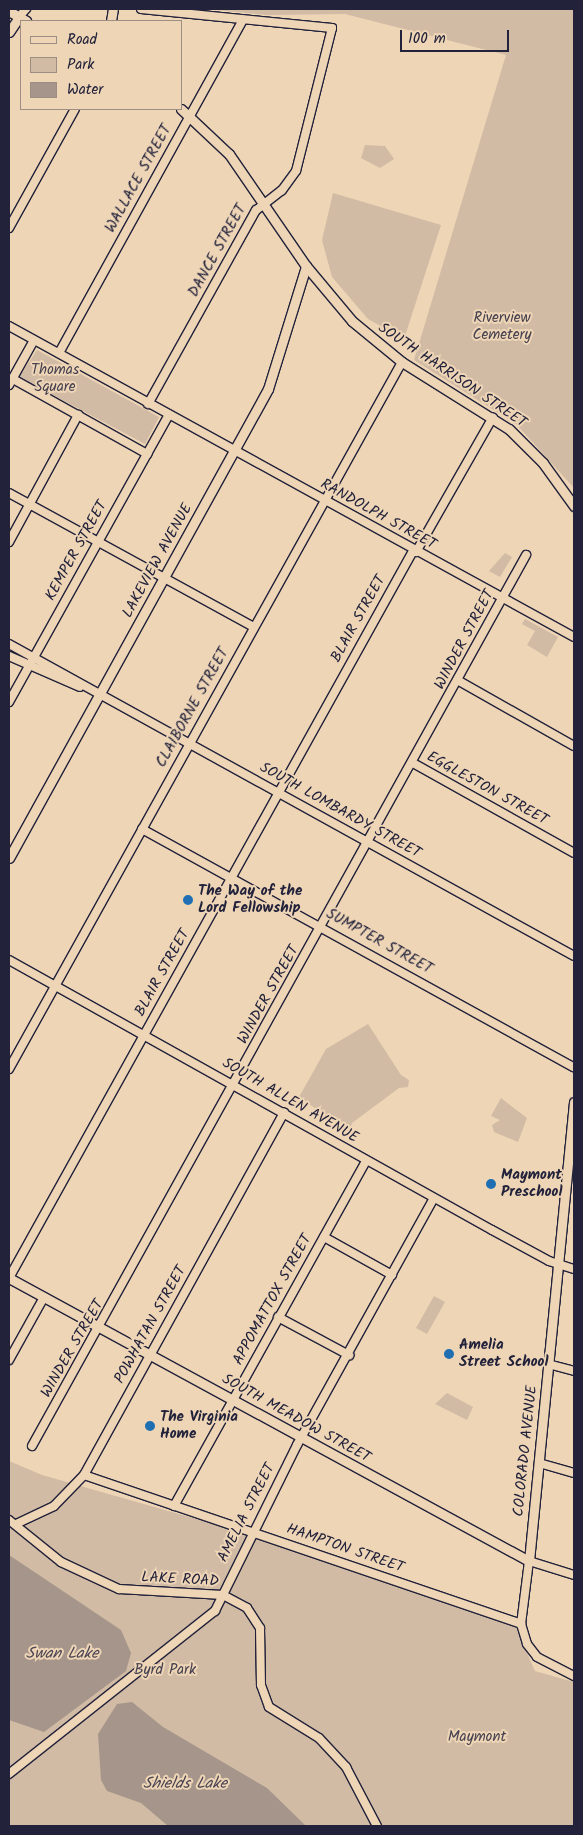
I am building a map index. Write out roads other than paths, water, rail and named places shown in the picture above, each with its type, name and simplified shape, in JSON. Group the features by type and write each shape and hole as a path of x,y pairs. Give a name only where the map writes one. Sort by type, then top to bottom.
{"street":[{"path":"9,11 23,19 26,9"},
{"path":"142,9 242,19"},
{"name":"DANCE STREET","path":"148,404 262,202 282,190 296,171 332,28 242,19"},
{"name":"WALLACE STREET","path":"58,353 242,19"},
{"path":"9,32 20,22"},
{"path":"9,228 75,110"},
{"name":"SOUTH HARRISON STREET","path":"182,110 190,114 229,154 306,266 352,321 402,362 493,417 544,463 574,506"},
{"name":"LAKEVIEW AVENUE","path":"9,858 95,692 165,578 268,389 306,266"},
{"name":"RANDOLPH STREET","path":"9,326 415,552 574,637"},
{"path":"34,340 11,382 78,415 147,454"},
{"name":"CLAIBORNE STREET","path":"9,1069 323,500 402,362"},
{"name":"KEMPER STREET","path":"9,702 169,414"},
{"path":"9,542 78,415"},
{"name":"BLAIR STREET","path":"9,1278 279,793 493,417"},
{"path":"9,493 254,627"},
{"name":"WINDER STREET","path":"32,1446 101,1328 459,681 526,555"},
{"name":"SOUTH LOMBARDY STREET","path":"9,644 574,956"},
{"name":"SOUTH LOMBARDY STREET","path":"9,656 29,667 95,692"},
{"path":"459,681 574,746"},
{"name":"EGGLESTON STREET","path":"413,764 574,853"},
{"name":"SUMPTER STREET","path":"142,829 574,1066"},
{"name":"SOUTH ALLEN AVENUE","path":"9,960 284,1112 434,1198 558,1264 574,1269"},
{"name":"COLORADO AVENUE","path":"521,1624 529,1561 558,1264 571,1157 574,1102"},
{"name":"POWHATAN STREET","path":"12,1522 54,1506 84,1475 284,1112"},
{"name":"APPOMATTOX STREET","path":"174,1506 366,1160"},
{"name":"AMELIA STREET","path":"9,1774 104,1701 215,1611 251,1532 434,1198"},
{"path":"324,1237 392,1275"},
{"name":"SOUTH MEADOW STREET","path":"9,1278 529,1561 574,1575"},
{"path":"9,1360 44,1297"},
{"path":"278,1317 349,1356"},
{"path":"548,1364 574,1371"},
{"path":"539,1463 574,1472"},
{"name":"HAMPTON STREET","path":"84,1475 521,1624"},
{"name":"LAKE ROAD","path":"12,1522 61,1562 119,1589 223,1595 247,1608 260,1628 261,1685 269,1707 319,1738 346,1767 377,1826"},
{"path":"521,1624 526,1644 537,1657 574,1676"}],"water":[{"name":"Swan Lake","path":"9,1555 121,1630 131,1653 126,1671 44,1732 9,1720"},
{"name":"Shields Lake","path":"132,1702 163,1727 267,1788 306,1826 168,1826 141,1803 107,1791 101,1780 98,1734 117,1704"}],"place":[{"name":"The Way of the Lord Fellowship","path":"188,900"},
{"name":"Maymont Preschool","path":"491,1184"},
{"name":"Amelia Street School","path":"449,1354"},
{"name":"The Virginia Home","path":"150,1426"}],"park label":[{"name":"Riverview Cemetery","path":"502,326"},
{"name":"Thomas Square","path":"55,378"},
{"name":"Byrd Park","path":"165,1671"},
{"name":"Maymont","path":"477,1738"}]}
